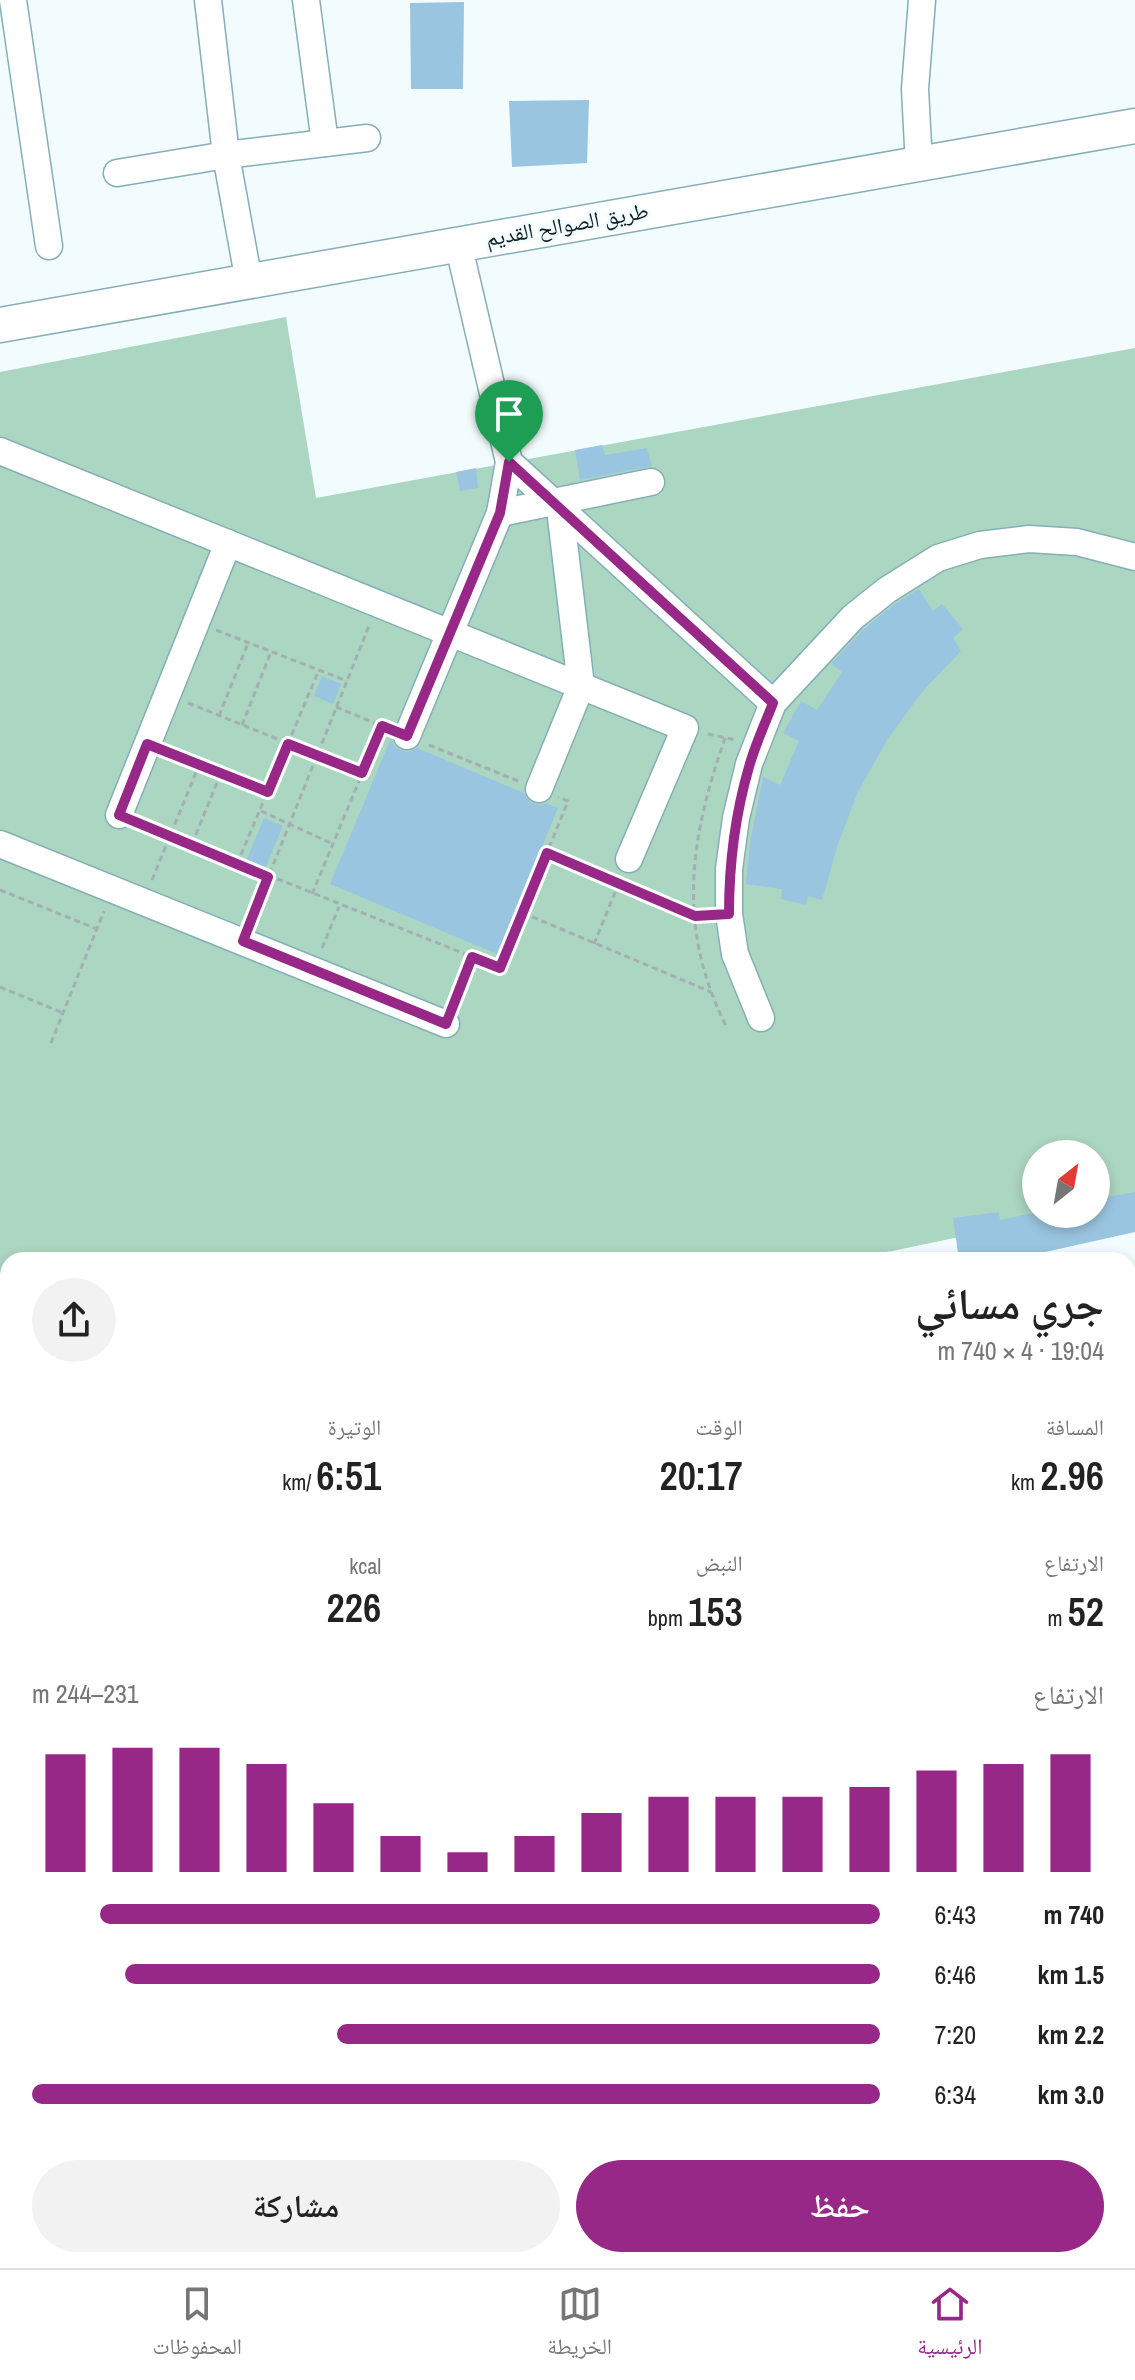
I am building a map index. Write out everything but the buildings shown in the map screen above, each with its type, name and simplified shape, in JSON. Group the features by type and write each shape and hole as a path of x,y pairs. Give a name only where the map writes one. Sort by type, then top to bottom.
{"main road":[{"name":"طريق الصوالح القديم","path":"0,325 1135,126"}],"street":[{"path":"13,0 49,246"},
{"path":"208,0 226,155 249,282"},
{"path":"306,0 325,143"},
{"path":"919,165 915,89 922,0"},
{"path":"117,173 226,155 367,138"},
{"path":"394,731 450,633 500,513 509,462 458,243"},
{"path":"0,451 685,728 624,871"},
{"path":"509,462 773,703"},
{"path":"500,513 557,506 651,482"},
{"path":"539,789 581,686 557,506"},
{"path":"761,1018 735,954 729,914 729,869 736,818 749,764 773,703 853,617 887,590 938,558 980,545 1029,539 1077,542 1135,557"},
{"path":"119,815 228,543"},
{"path":"0,844 446,1024"}],"path":[{"path":"243,941 378,604"},
{"path":"196,623 347,681"},
{"path":"219,716 248,643"},
{"path":"242,725 271,652"},
{"path":"237,864 319,670"},
{"path":"167,695 362,773"},
{"path":"119,815 500,968 568,801 336,707"},
{"path":"685,728 757,744"},
{"path":"312,894 362,773 394,731"},
{"path":"147,744 268,792"},
{"path":"143,901 199,765"},
{"path":"191,845 221,773"},
{"path":"261,811 333,844"},
{"path":"547,853 624,871 695,916 729,914"},
{"path":"594,944 624,871"},
{"path":"51,1043 113,889"},
{"path":"0,890 97,929"},
{"path":"313,970 339,905"},
{"path":"523,913 711,992"},
{"path":"446,1024 472,957"},
{"path":"0,987 63,1013"}],"green space":[{"path":"286,317 316,498 1135,348 1135,1201 1110,1206 1110,1140 1022,1140 1022,1224 885,1252 0,1252 0,372"}],"route":[{"path":"509,462 773,703 749,764 736,818 729,869 729,914 695,916 547,853 500,968 472,957 446,1024 243,941 268,877 119,815 147,744 268,792 288,744 362,773 382,726 407,736 500,513 509,462"}]}
